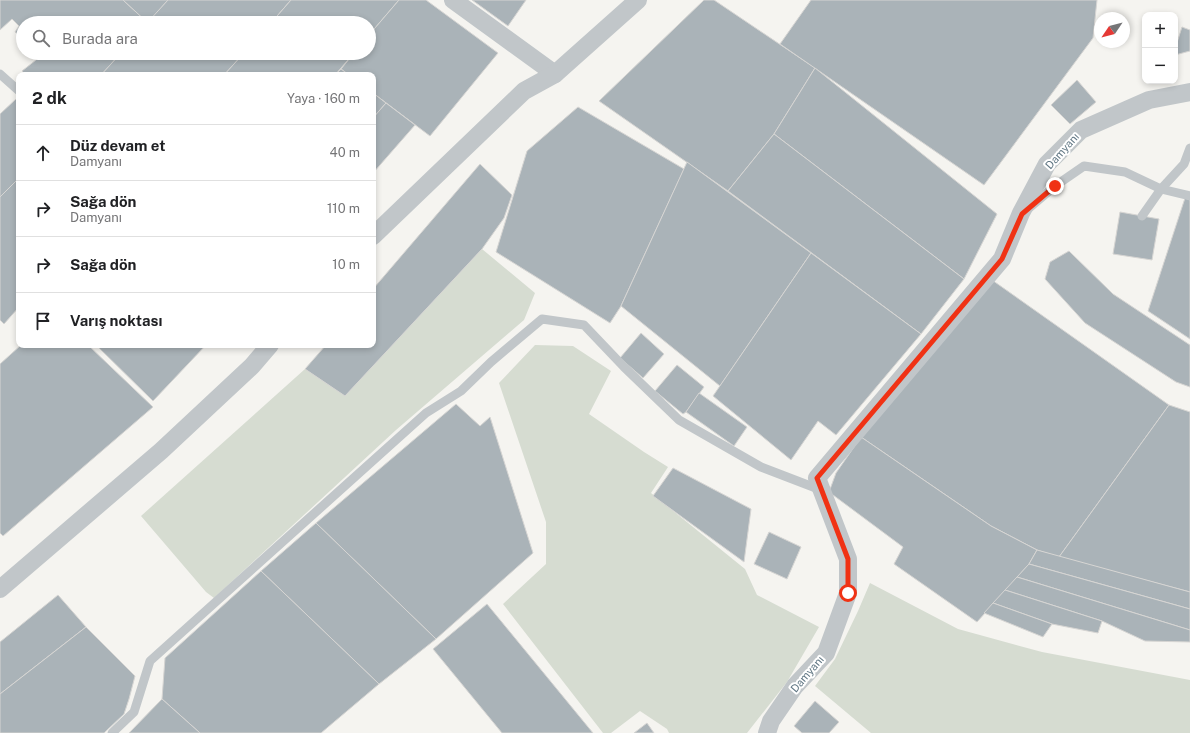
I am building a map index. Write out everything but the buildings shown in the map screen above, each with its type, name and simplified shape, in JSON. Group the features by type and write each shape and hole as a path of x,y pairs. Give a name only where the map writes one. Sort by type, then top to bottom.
{"street":[{"path":"453,0 555,74"},
{"path":"376,233 524,91 555,74 638,0"},
{"name":"Damyanı","path":"767,733 771,721 795,686 826,653 848,593 848,559 817,478 1002,259 1047,164 1081,130 1149,100 1190,92"},
{"path":"0,589 161,451 252,366 267,348"}],"lane":[{"path":"0,74 16,88"},
{"path":"1142,216 1161,189 1184,164 1190,148"},
{"path":"1022,214 1055,186 1084,166 1125,172 1161,189 1190,196"},
{"path":"112,733 134,712 150,661 426,413 461,391 491,362 542,319 584,325 624,367 679,420 761,467 821,490"}],"shaded area":[{"path":"482,249 535,293 524,320 396,430 214,598 206,592 141,516 305,369 345,396"},
{"path":"535,345 573,346 611,371 589,414 668,467 651,493 745,569 757,595 819,627 787,682 747,733 669,733 667,729 640,711 611,733 603,733 503,604 546,564 546,522 499,383"},
{"path":"870,583 958,629 1042,652 1190,680 1190,733 871,733 815,686 835,659"}],"route":[{"path":"848,593 848,559 817,478 1002,259 1022,214 1055,186"}]}
